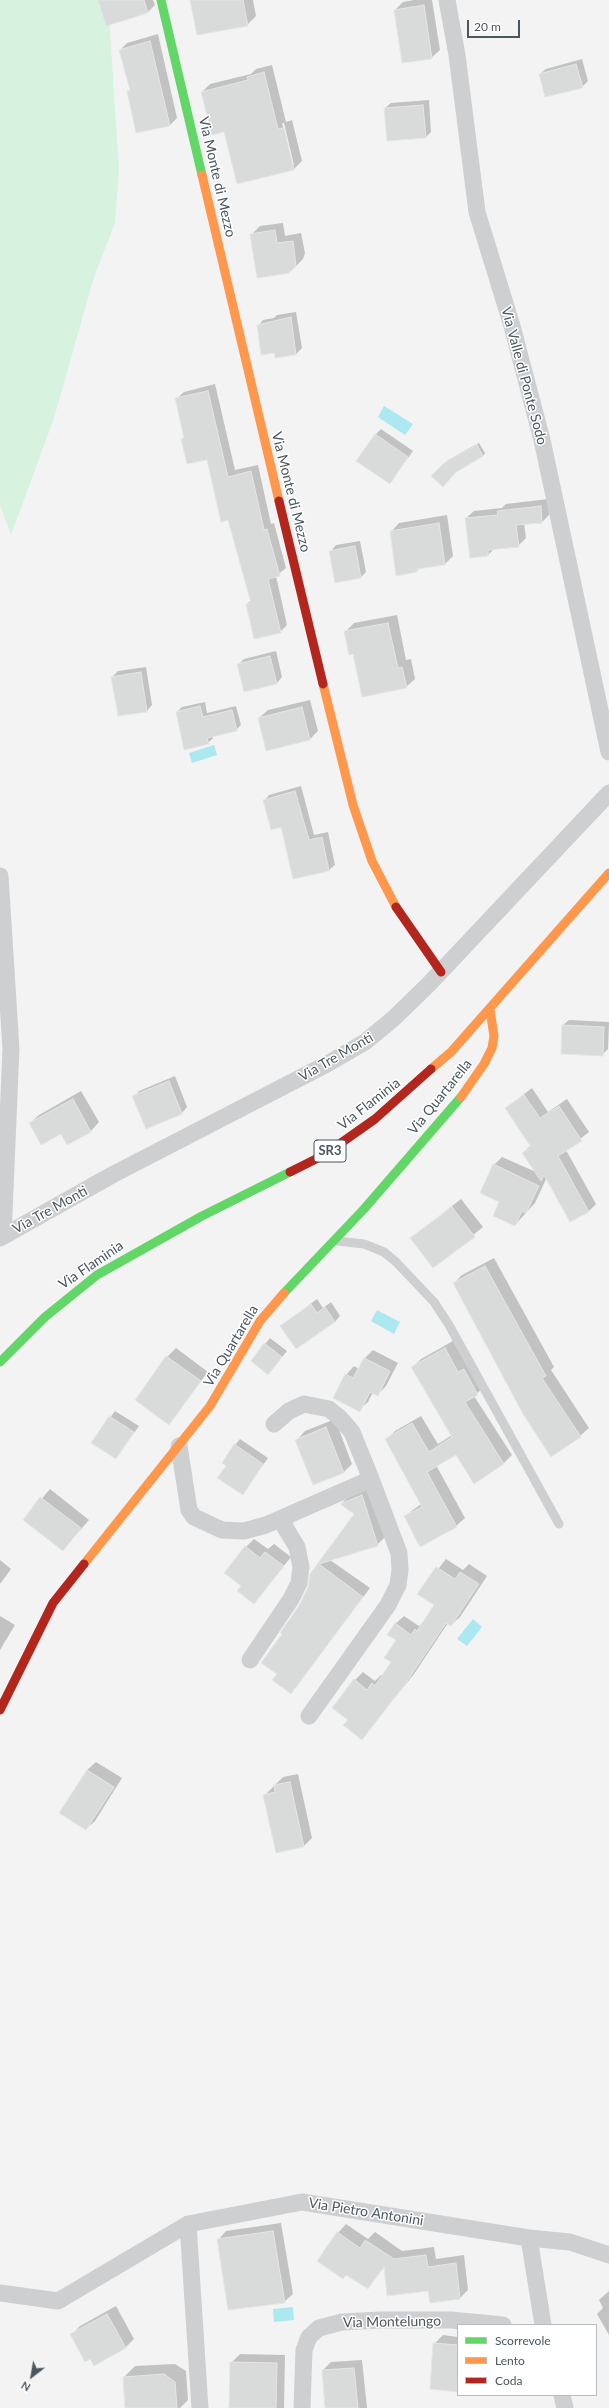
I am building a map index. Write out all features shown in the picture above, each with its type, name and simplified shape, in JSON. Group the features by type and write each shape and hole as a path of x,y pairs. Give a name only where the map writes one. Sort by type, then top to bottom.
{"street":[{"name":"Via Monte di Mezzo","path":"161,0 269,459 353,805 372,861 388,895 411,931 441,972"},
{"name":"Via Valle di Ponte Sodo","path":"447,0 458,55 477,212 512,326 540,434 609,752"},
{"name":"Via Tre Monti","path":"1,1237 112,1175 354,1049 393,1019 441,972 609,793"},
{"name":"Via Flaminia","path":"3,1355 55,1307 97,1274 202,1216 309,1163 375,1119 451,1052 490,1010 609,873"},
{"path":"0,876 11,1049 1,1237"},
{"name":"Via Quartarella","path":"0,1710 54,1603 179,1446 222,1389 263,1317 334,1241 463,1095 490,1053 494,1036 490,1010"},
{"path":"274,1424 289,1411 304,1404 329,1409 340,1418 352,1432 398,1553 400,1570 398,1585 388,1605 310,1716"},
{"path":"179,1446 188,1505 194,1517 216,1527 236,1531 258,1528 371,1479"},
{"path":"250,1660 291,1599 299,1583 301,1567 297,1547 280,1519"},
{"name":"Via Pietro Antonini","path":"0,2294 58,2301 188,2224 302,2202 529,2238 577,2244 609,2255"},
{"path":"188,2224 200,2408"},
{"path":"529,2238 543,2324"},
{"name":"Via Montelungo","path":"302,2408 304,2350 309,2337 319,2328 342,2322 381,2320 451,2320 493,2324"},
{"path":"562,2396 565,2408"}],"lane":[{"path":"334,1241 364,1244 384,1252 396,1262 434,1302 449,1325 559,1524"}],"green space":[{"path":"0,0 108,0 119,170 115,223 94,277 54,418 11,535 0,505"}],"water":[{"path":"384,406 413,424 405,435 378,417"},
{"path":"214,745 217,755 192,763 189,753"},
{"path":"377,1310 400,1322 394,1334 371,1321"},
{"path":"473,1619 482,1627 467,1646 457,1639"},
{"path":"293,2307 294,2320 274,2322 273,2309"}],"building":[{"path":"98,0 144,0 148,13 106,26"},
{"path":"190,0 243,0 248,26 197,35"},
{"path":"424,5 432,59 402,63 394,10"},
{"path":"150,41 170,126 136,133 127,91 130,90 119,50"},
{"path":"576,64 583,88 545,97 539,74"},
{"path":"264,72 278,129 284,128 294,170 237,184 224,132 212,135 201,92 248,80 247,77"},
{"path":"423,105 426,138 387,141 384,108"},
{"path":"275,230 277,243 293,241 296,266 289,273 257,278 250,234"},
{"path":"291,317 296,355 275,358 274,353 261,355 257,325"},
{"path":"208,391 228,477 251,471 264,530 267,529 280,576 268,579 281,633 254,639 246,604 251,603 228,520 221,522 207,460 187,464 181,439 184,438 175,398"},
{"path":"375,434 408,457 390,484 356,461"},
{"path":"477,445 483,456 455,473 443,487 431,476 444,463"},
{"path":"541,506 542,523 516,525 519,547 488,550 488,556 470,558 465,518 498,515 497,511"},
{"path":"439,523 445,565 417,569 417,572 396,576 390,531"},
{"path":"355,546 361,578 335,583 329,551"},
{"path":"388,623 398,668 402,667 407,688 362,697 353,654 349,655 344,631"},
{"path":"270,656 277,684 244,692 237,664"},
{"path":"141,672 147,712 118,716 111,677"},
{"path":"200,706 203,717 232,710 237,731 207,738 209,744 184,750 176,712"},
{"path":"302,707 310,740 266,751 258,718"},
{"path":"295,791 309,840 322,837 329,871 293,879 281,827 271,830 263,800"},
{"path":"562,1025 604,1027 603,1056 561,1054"},
{"path":"169,1081 182,1114 146,1129 132,1096"},
{"path":"524,1095 540,1118 559,1106 582,1141 558,1156 589,1212 570,1222 544,1175 541,1181 522,1153 531,1147 505,1108"},
{"path":"73,1099 91,1132 67,1145 61,1134 41,1145 29,1123"},
{"path":"493,1164 539,1186 526,1213 522,1211 515,1226 493,1216 499,1202 480,1193"},
{"path":"452,1207 475,1237 433,1268 410,1238"},
{"path":"485,1266 546,1376 542,1378 581,1437 551,1457 523,1414 453,1283"},
{"path":"311,1304 317,1313 325,1307 335,1322 296,1349 280,1326"},
{"path":"264,1343 282,1357 268,1375 251,1361"},
{"path":"445,1348 458,1372 464,1369 478,1395 465,1402 504,1464 474,1484 456,1455 427,1472 457,1527 420,1547 404,1516 422,1507 385,1439 412,1423 429,1452 452,1437 411,1367"},
{"path":"166,1356 201,1381 169,1425 135,1400"},
{"path":"364,1358 390,1371 378,1396 370,1392 360,1412 333,1398 345,1374 353,1378"},
{"path":"109,1416 134,1432 116,1459 91,1443"},
{"path":"326,1427 344,1473 313,1485 295,1440"},
{"path":"234,1444 263,1464 243,1495 217,1478 226,1466 222,1463"},
{"path":"362,1495 378,1546 319,1564 363,1597 291,1694 272,1680 277,1674 261,1663 282,1634 280,1633 300,1604 308,1587 310,1574 354,1514 340,1504"},
{"path":"40,1497 81,1528 63,1551 23,1520"},
{"path":"245,1546 260,1558 265,1552 284,1566 254,1604 237,1591 241,1586 224,1573"},
{"path":"436,1567 455,1579 460,1572 479,1584 451,1626 446,1623 405,1684 362,1740 343,1725 348,1720 332,1708 354,1679 367,1690 372,1683 375,1686 391,1662 384,1658 396,1640 387,1635 395,1623 411,1635 415,1629 417,1631 434,1605 417,1594"},
{"path":"87,1770 114,1787 86,1830 59,1813"},
{"path":"290,1782 304,1847 276,1853 263,1795 275,1792 274,1785"},
{"path":"273,2231 285,2303 228,2310 217,2239"},
{"path":"337,2232 360,2248 365,2240 394,2259 426,2255 428,2267 456,2263 460,2299 430,2303 428,2291 387,2296 384,2266 368,2289 346,2275 343,2279 317,2261"},
{"path":"107,2314 126,2348 94,2366 90,2359 85,2362 70,2334"},
{"path":"433,2343 457,2345 457,2392 430,2389"},
{"path":"230,2362 277,2363 276,2408 229,2408"},
{"path":"354,2368 358,2408 325,2408 322,2370"},
{"path":"164,2374 175,2382 177,2408 125,2408 123,2377"}],"traffic: fast":[{"path":"161,0 202,175"},
{"path":"284,1293 364,1209 461,1097"},
{"path":"0,1362 45,1317 97,1275 202,1216 290,1172"}],"traffic: slow":[{"path":"202,175 279,501"},
{"path":"323,684 353,805 372,861 396,907"},
{"path":"431,1069 451,1052 609,873"},
{"path":"461,1097 484,1064 492,1048 494,1036 490,1010"},
{"path":"84,1564 210,1406 260,1321 284,1293"}],"traffic: jam":[{"path":"279,501 323,684"},
{"path":"396,907 441,972"},
{"path":"290,1172 324,1155 375,1119 431,1069"},
{"path":"0,1710 53,1603 84,1564"}]}
